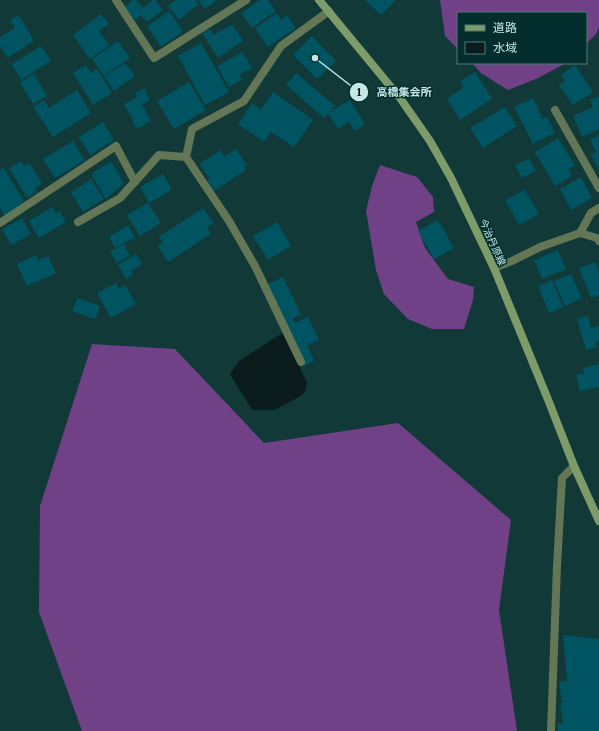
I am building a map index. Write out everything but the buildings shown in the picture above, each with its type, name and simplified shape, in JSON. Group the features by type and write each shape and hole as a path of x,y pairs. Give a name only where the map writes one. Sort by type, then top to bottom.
{"main road":[{"name":"今治丹原線","path":"319,0 400,98 430,141 457,191 494,268 574,466 599,521"}],"street":[{"path":"116,0 154,58 246,0"},
{"path":"301,362 255,266 229,221 186,157 192,129 244,101 281,46 329,11"},
{"path":"555,110 599,188"},
{"path":"0,223 116,146 135,182"},
{"path":"78,222 120,198 159,155 186,157"},
{"path":"580,233 591,212 599,208"},
{"path":"494,268 540,247 580,233 597,238 599,241"},
{"path":"551,731 562,478 574,466"}],"shaded area":[{"path":"440,0 599,0 599,28 596,34 587,43 587,12 457,12 457,48 445,36"},
{"path":"473,64 564,64 538,78 508,90 481,73"},
{"path":"380,165 417,177 433,197 434,212 416,222 425,248 448,279 474,287 473,300 464,329 432,329 408,319 384,294 376,270 366,211 372,186"},
{"path":"92,344 175,349 264,443 398,423 511,520 499,610 517,731 82,731 39,612 40,506"}],"water":[{"path":"284,332 307,383 304,394 275,410 252,410 230,374 239,361"}],"place":[{"name":"高橋集会所","path":"315,58"}]}
